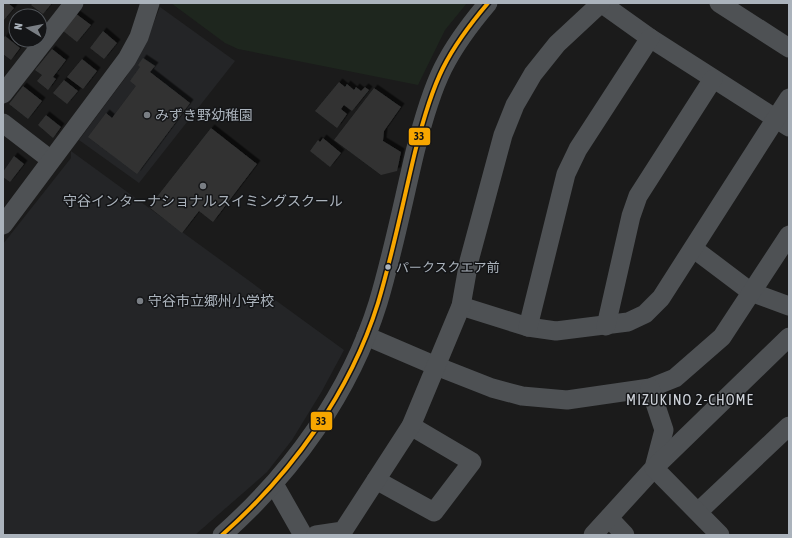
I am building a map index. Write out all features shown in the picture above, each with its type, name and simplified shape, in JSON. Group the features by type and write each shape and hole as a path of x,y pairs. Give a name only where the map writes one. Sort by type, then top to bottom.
{"street":[{"path":"3,94 74,3"},
{"path":"3,225 127,59 139,37 150,3"},
{"path":"222,535 246,514 274,484 315,430 355,363 366,336 387,270 413,162 432,94 443,68 459,42 472,22 488,3"},
{"path":"316,535 343,531 411,426 461,306 469,261 501,142 515,105 533,74 557,44 601,3 650,38 782,123"},
{"path":"720,3 789,48"},
{"path":"528,327 566,174 578,149 650,38"},
{"path":"606,326 631,216 638,196 713,79"},
{"path":"461,306 528,327 556,331 606,326 628,322 645,314 661,298 782,123 789,98"},
{"path":"3,123 52,160"},
{"path":"366,336 492,388 522,396 567,400 650,388 675,378 722,337 789,235"},
{"path":"694,249 751,292 789,306"},
{"path":"593,535 654,468 789,337"},
{"path":"650,388 664,430 654,468"},
{"path":"376,480 434,512 472,462 411,426"},
{"path":"698,512 789,426"},
{"path":"654,468 720,535"},
{"path":"274,484 303,535"},
{"path":"609,518 626,535"}],"shaded area":[{"path":"171,3 467,3 445,30 418,85 238,49 225,43"},
{"path":"160,7 235,61 139,183 79,140 126,77 146,42"},
{"name":"守谷市立郷州小学校","path":"71,151 344,350 322,391 292,440 267,472 195,535 3,535 3,244 71,158"}],"building":[{"path":"3,3 8,3 14,8 8,8 8,15 3,21"},
{"path":"33,3 52,3 48,8 35,8 31,5"},
{"path":"75,13 91,25 77,42 62,30"},
{"path":"103,31 117,43 104,59 90,48"},
{"path":"5,36 8,38 8,48 20,48 11,60 3,54 3,39"},
{"path":"52,49 66,60 53,77 56,79 48,90 37,81 42,75 35,70"},
{"name":"みずき野幼稚園","path":"143,58 155,66 150,72 190,103 137,174 88,137 106,113 112,118 136,86 130,81 140,67 138,65"},
{"path":"82,59 97,71 83,89 67,77"},
{"path":"64,80 78,91 67,104 53,93"},
{"path":"339,82 345,87 347,84 354,90 356,87 361,91 365,87 369,90 352,111 344,105 341,109 347,114 337,128 315,111"},
{"path":"23,86 42,101 28,119 9,104"},
{"path":"374,88 401,107 384,131 383,141 401,152 397,171 381,175 334,140"},
{"path":"46,115 61,127 53,138 38,125"},
{"name":"守谷インターナショナルスイミングスクール","path":"211,128 257,164 213,222 199,211 182,233 149,207"},
{"path":"323,138 341,153 330,167 310,151 318,140 320,142"},
{"path":"14,156 24,164 10,182 3,177 3,172"}],"transit line":[{"name":"33","path":"222,535 248,511 295,458 316,430 335,400 352,368 378,303 418,141 434,88 443,68 458,42 488,3"}],"place":[{"name":"みずき野幼稚園","path":"147,115"},
{"name":"守谷インターナショナルスイミングスクール","path":"203,186"},
{"name":"パークスクエア前","path":"388,267"},
{"name":"守谷市立郷州小学校","path":"140,301"}],"district":[{"name":"MIZUKINO 2-CHOME","path":"690,400"}]}
